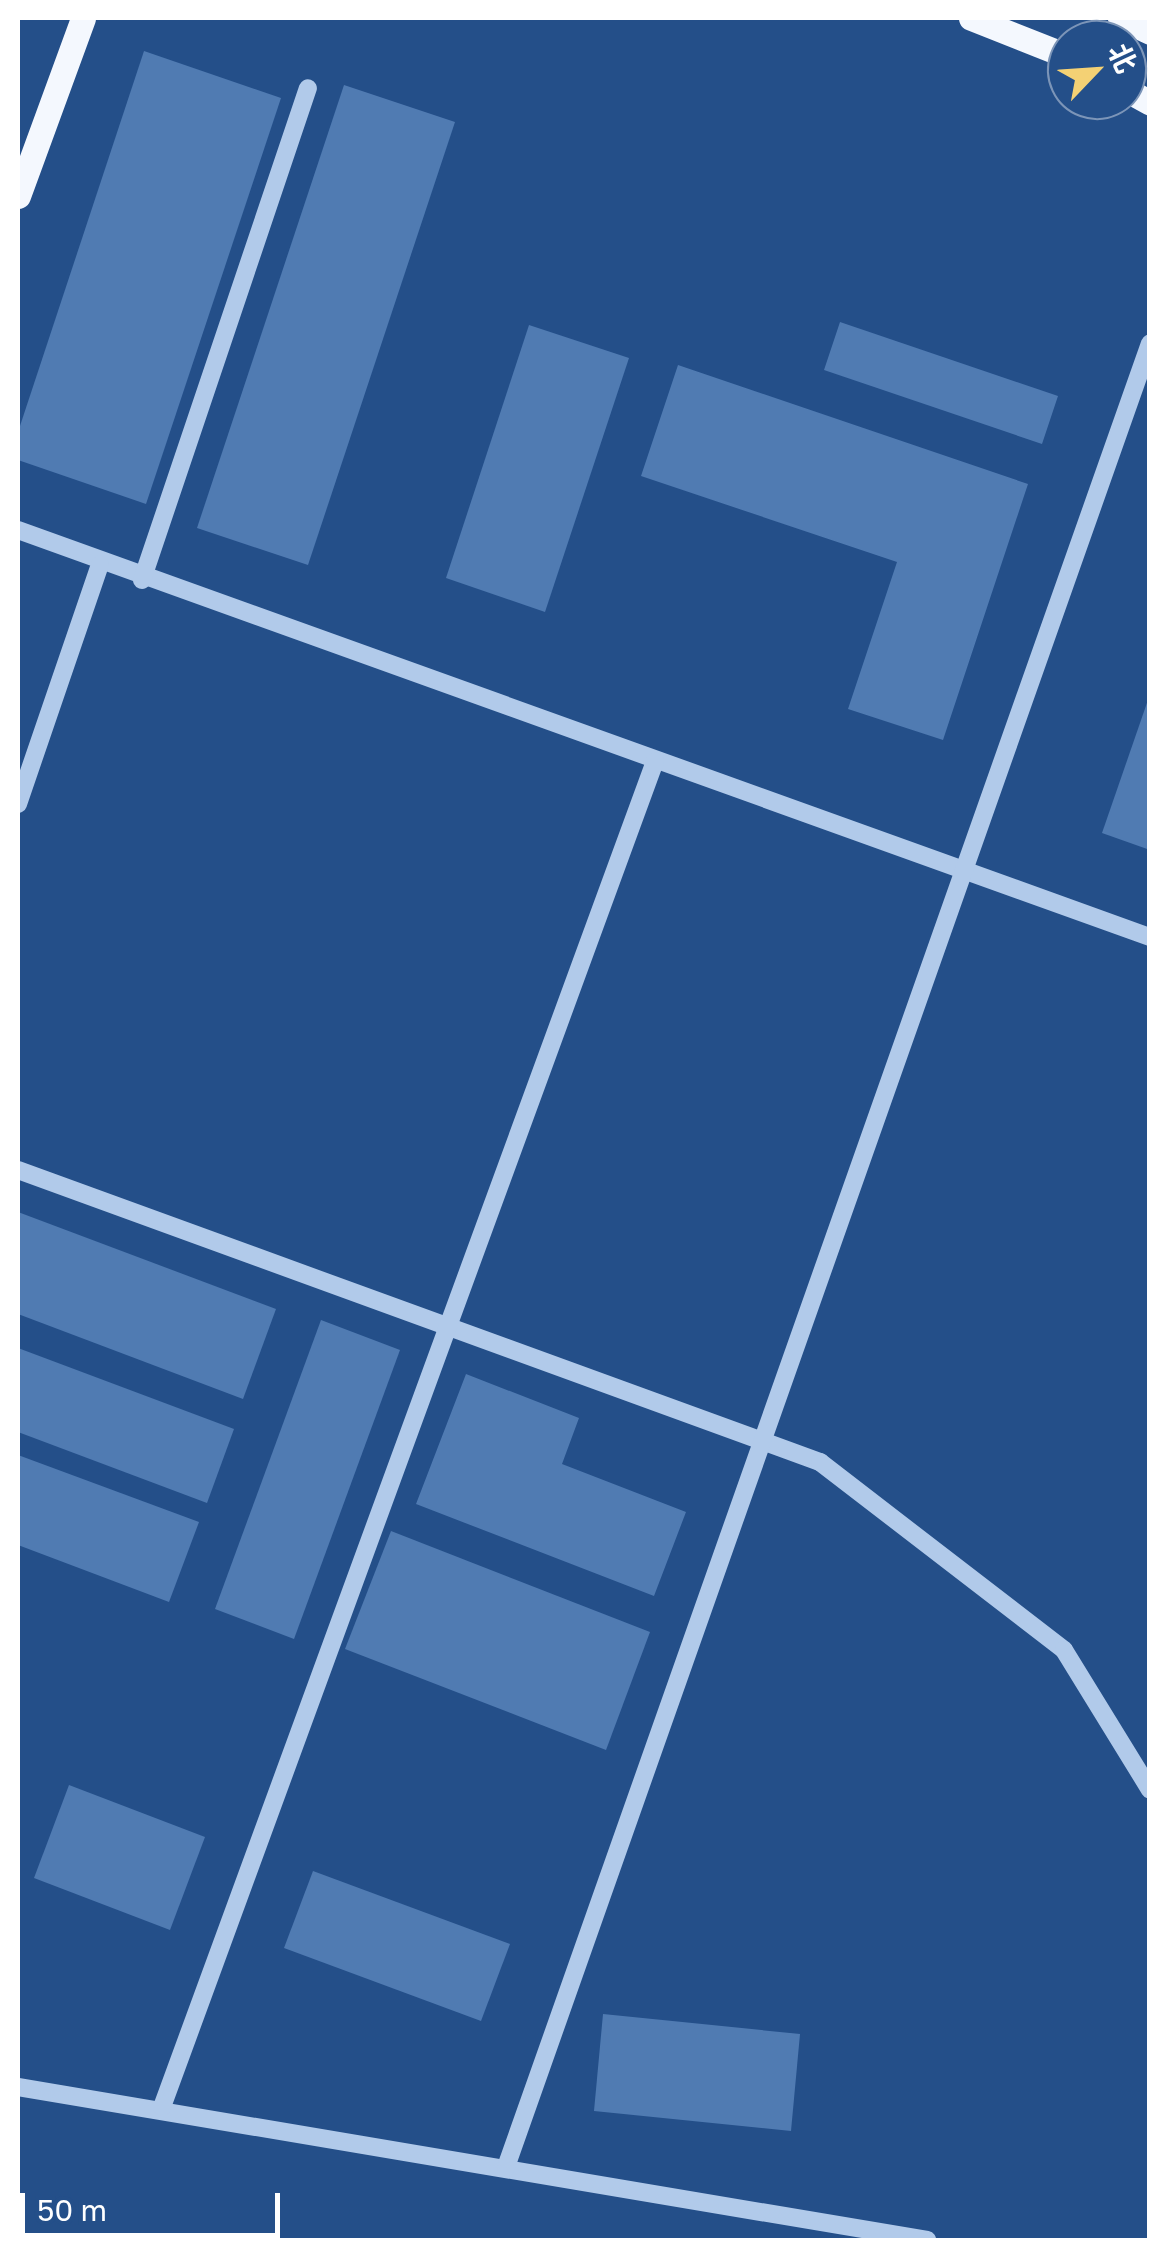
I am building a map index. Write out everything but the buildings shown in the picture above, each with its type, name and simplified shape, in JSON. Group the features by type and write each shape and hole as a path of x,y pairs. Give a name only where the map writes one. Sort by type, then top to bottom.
{"main road":[{"path":"18,196 83,18"},
{"path":"971,18 1047,48"},
{"path":"1120,18 1150,32"}],"street":[{"path":"142,580 308,88"},
{"path":"506,2167 1150,342"},
{"path":"18,530 100,565 1150,937"},
{"path":"18,804 100,565"},
{"path":"162,2107 655,760"},
{"path":"18,1170 820,1462 926,1536 1064,1650 1150,1790"},
{"path":"18,2087 162,2107 927,2240"}]}
